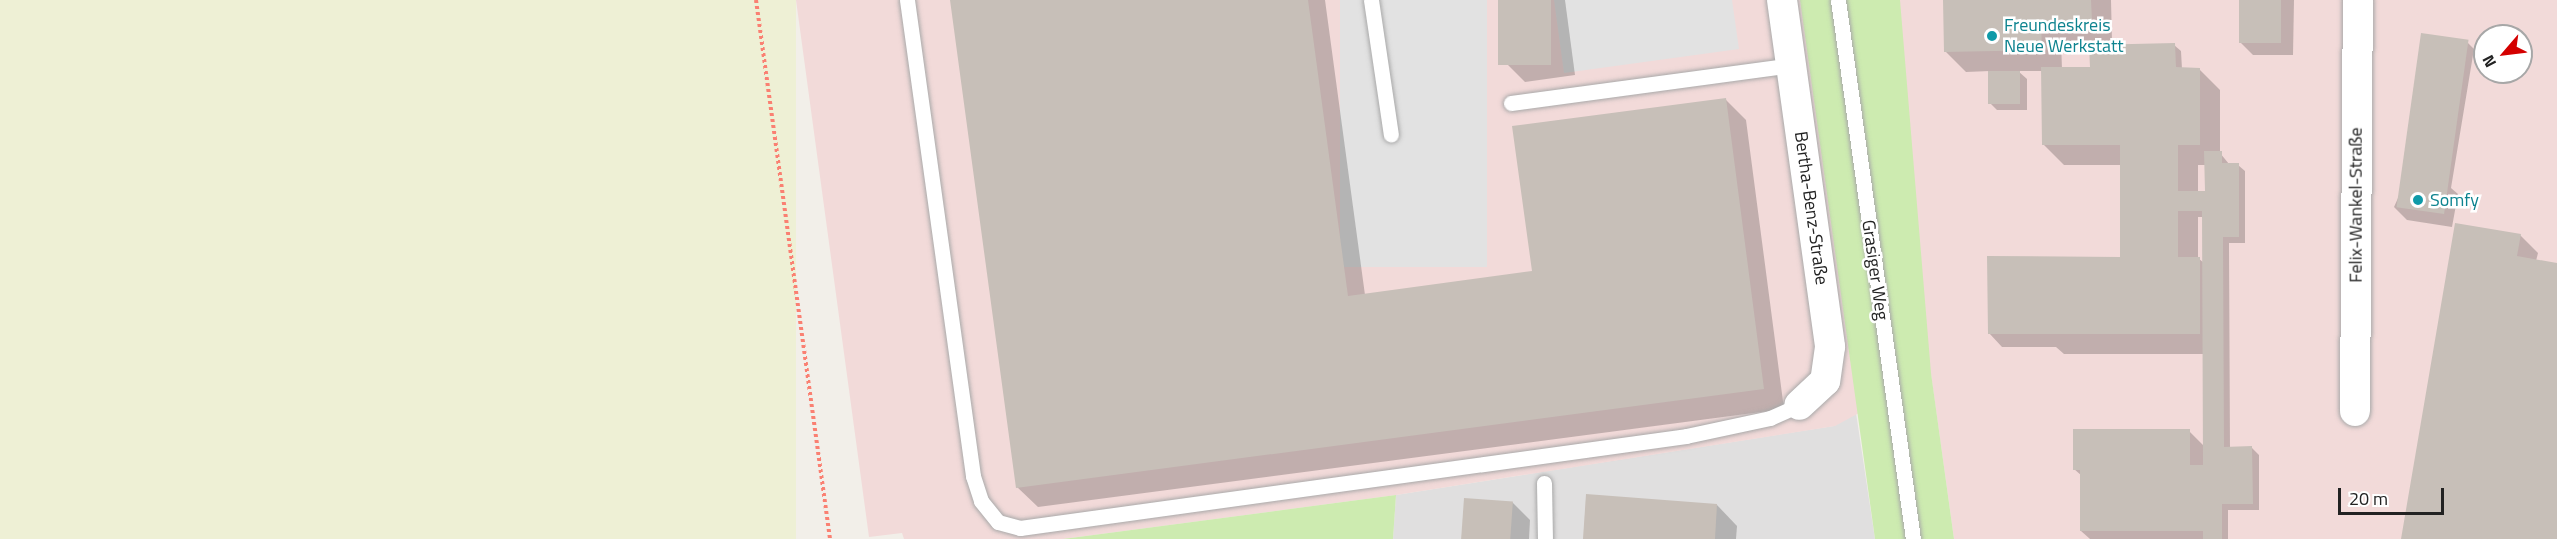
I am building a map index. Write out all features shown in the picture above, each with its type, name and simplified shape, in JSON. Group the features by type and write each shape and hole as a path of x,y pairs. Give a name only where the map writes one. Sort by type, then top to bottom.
{"street":[{"name":"Bertha-Benz-Straße","path":"1782,0 1830,347 1825,381 1799,405"},
{"name":"Felix-Wankel-Straße","path":"2355,411 2358,0"}],"lane":[{"path":"907,0 973,476 981,501 998,522 1020,528 1686,436 1770,418 1799,405"},
{"path":"1371,0 1391,135"},
{"name":"Grasiger Weg","path":"1838,0 1913,539"},
{"path":"1511,103 1791,65"},
{"path":"1544,483 1545,539"}],"path":[{"path":"756,0 830,539"}],"shaded area":[{"path":"796,0 2557,0 2557,539 1954,539 1931,374 1835,426 1396,495 1063,539 904,539 902,533 869,537"},
{"path":"1340,0 1487,0 1487,267 1340,267"},
{"path":"1554,0 1732,0 1739,49 1564,73"},
{"path":"1856,413 1875,539 1393,539 1396,495 1834,426"}],"green space":[{"path":"0,0 796,0 796,539 0,539"},
{"path":"1800,0 1900,0 1931,373 1954,539 1875,539"},
{"path":"1396,495 1393,539 1063,539"}],"building":[{"path":"950,0 1308,0 1348,296 1532,271 1512,126 1726,98 1764,389 1016,488"},
{"path":"1498,0 1551,0 1551,65 1498,65"},
{"name":"Freundeskreis Neue Werkstatt","path":"1943,0 2091,0 2092,21 2041,21 2042,50 1944,52"},
{"path":"2239,0 2281,0 2281,43 2239,43"},
{"path":"2421,33 2469,40 2444,214 2397,207"},
{"path":"2175,43 2176,67 2200,68 2200,145 2178,145 2178,191 2205,191 2204,151 2222,151 2222,163 2239,163 2239,237 2223,237 2224,447 2252,446 2253,504 2222,504 2222,539 2203,539 2203,531 2080,531 2080,470 2073,470 2073,429 2190,429 2190,465 2203,465 2202,211 2178,211 2178,257 2200,257 2200,334 1988,334 1987,256 2120,257 2120,145 2042,145 2041,67 2090,67 2089,45"},
{"path":"1988,71 2020,71 2020,104 1988,104"},
{"path":"2455,223 2521,234 2517,256 2557,263 2557,539 2401,539"},
{"path":"1586,494 1717,504 1715,539 1583,539"},
{"path":"1464,498 1513,501 1510,539 1461,539"}],"place":[{"name":"Freundeskreis Neue Werkstatt","path":"1992,36"},
{"name":"Somfy","path":"2418,200"}]}
